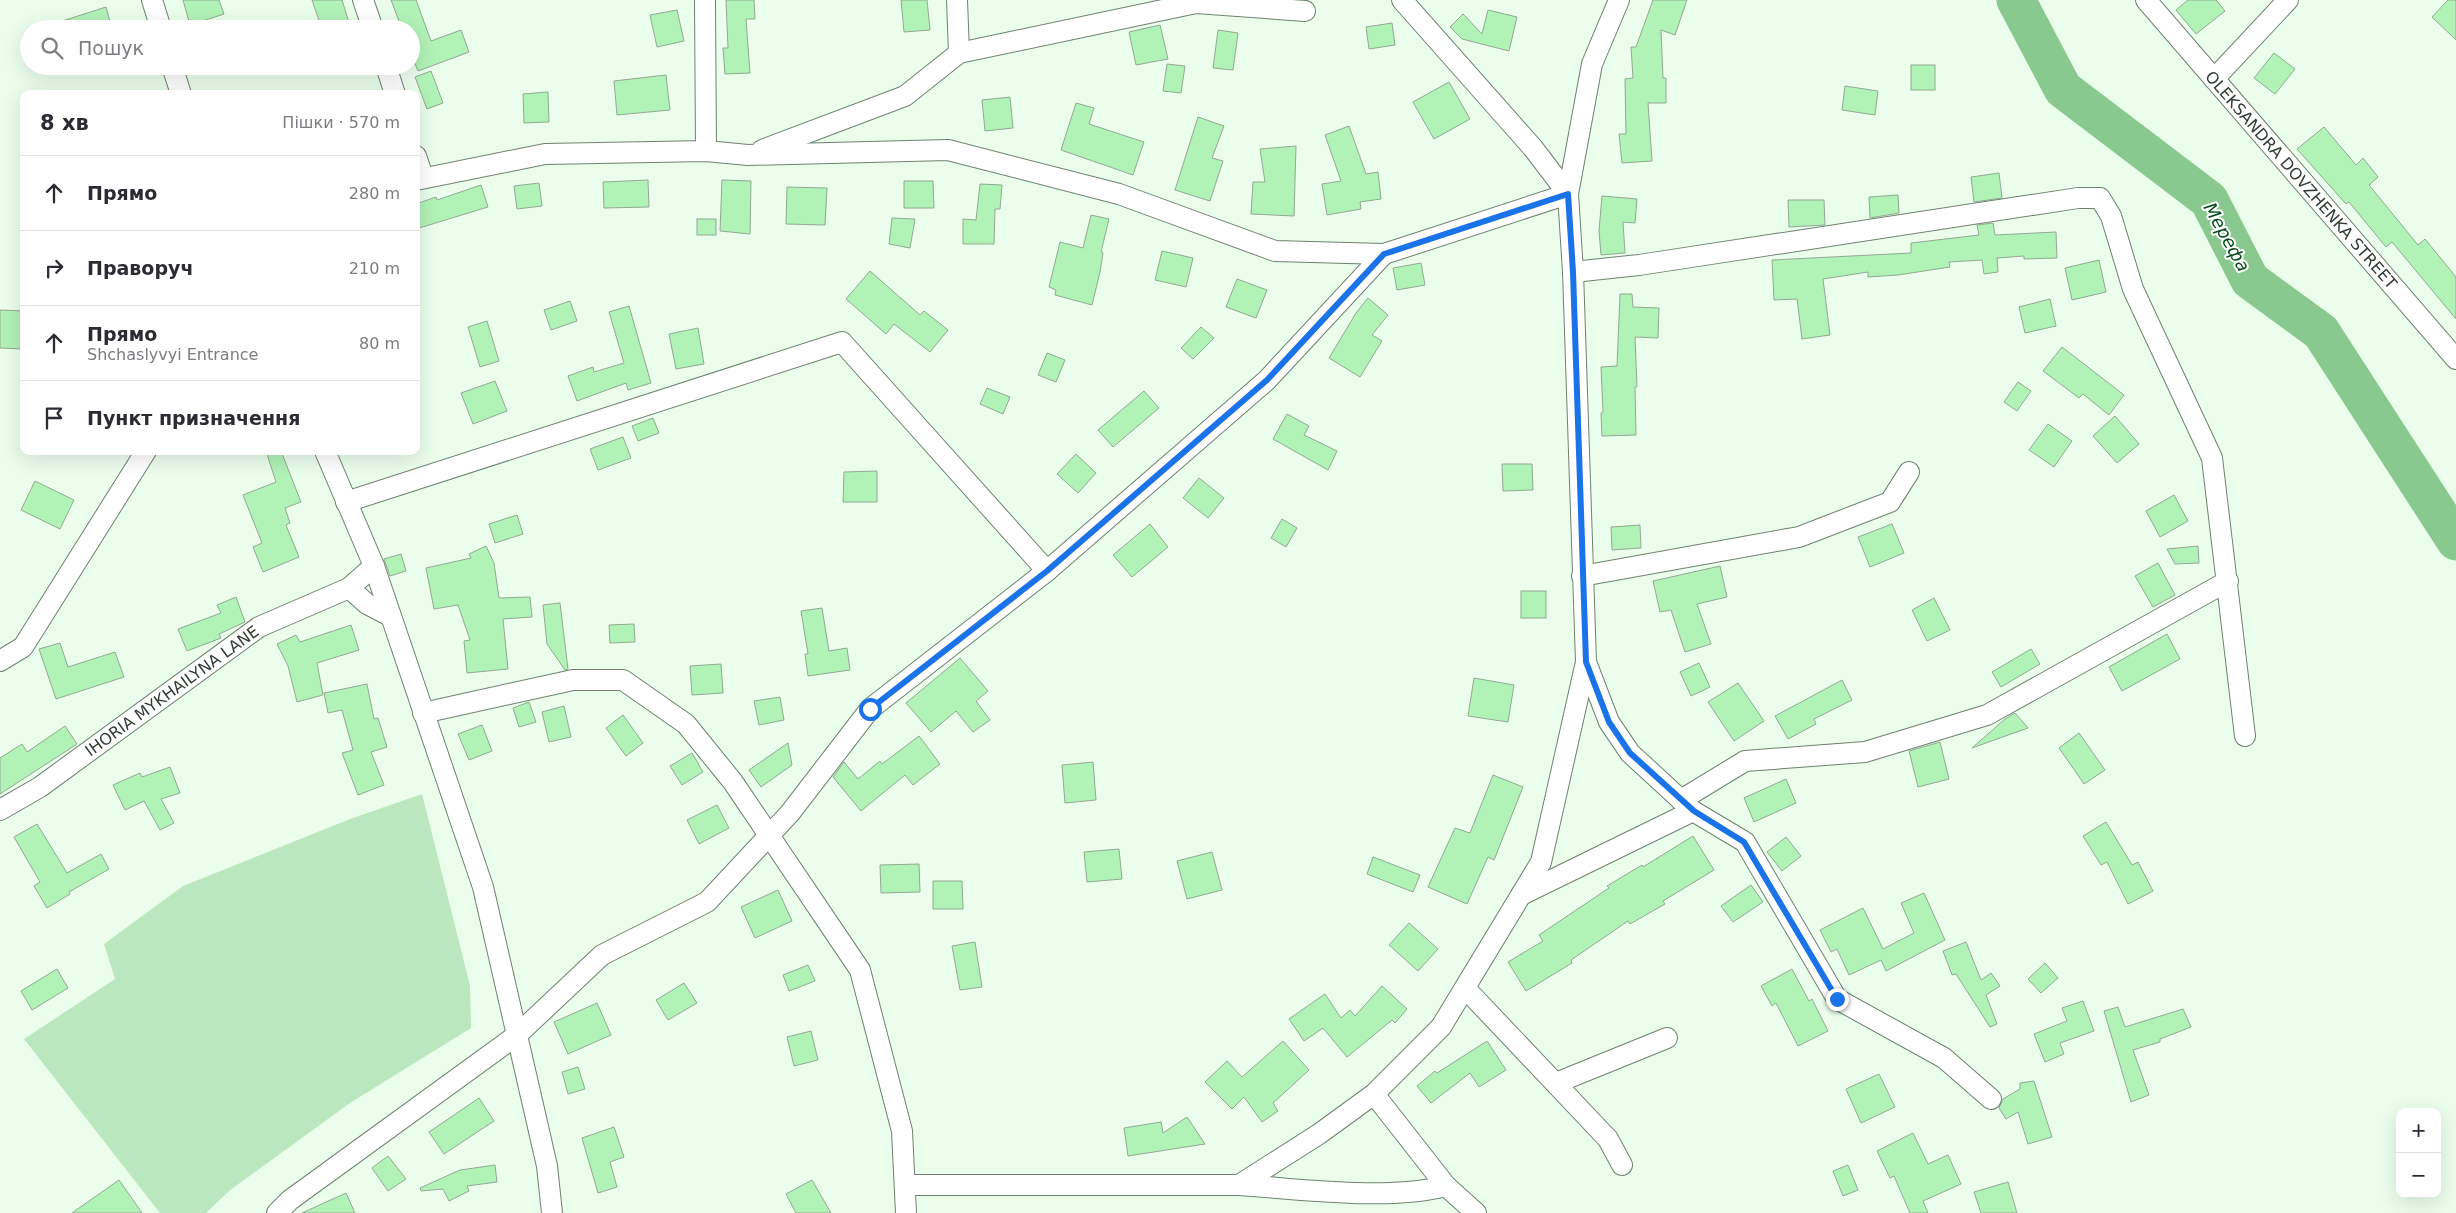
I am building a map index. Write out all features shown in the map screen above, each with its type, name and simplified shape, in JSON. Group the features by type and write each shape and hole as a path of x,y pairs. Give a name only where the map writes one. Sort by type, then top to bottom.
{"street":[{"path":"152,0 158,20"},
{"path":"363,0 370,20"},
{"path":"705,0 706,151"},
{"path":"957,0 959,53"},
{"path":"1402,0 1533,148 1568,194"},
{"path":"1239,1185 1319,1134 1374,1094 1441,1027 1541,862 1586,662 1573,272 1568,194 1592,64 1619,0"},
{"name":"OLEKSANDRA DOVZHENKA STREET","path":"2146,0 2456,359"},
{"path":"2214,79 2288,0"},
{"path":"748,155 905,96 959,53 1196,3 1304,11"},
{"path":"175,75 180,90"},
{"path":"389,75 394,90"},
{"path":"420,179 545,154 706,151 748,155 948,150 1119,194 1275,251 1384,254 1568,194"},
{"path":"1573,272 1639,265 2078,198 2100,198 2111,216 2133,289 2212,458 2245,736"},
{"path":"277,1213 290,1200 517,1035 602,955 708,902 790,813 870,709 1047,571 1267,380 1384,254"},
{"path":"346,502 842,342 1047,571"},
{"path":"0,661 23,647 143,455"},
{"path":"327,455 374,566 482,887 547,1166 552,1213"},
{"path":"1582,576 1799,537 1890,502 1909,472"},
{"name":"IHORIA MYKHAILYNA LANE","path":"0,810 40,787 259,627 349,588 374,566"},
{"path":"1521,895 1687,805 1745,761 1865,752 1987,715 2228,581"},
{"path":"349,588 367,604 390,616"},
{"path":"1586,662 1609,722 1630,753 1687,805 1744,842 1837,999 1944,1058 1990,1099"},
{"path":"424,713 572,680 623,680 686,724 733,782 860,970 902,1131 906,1213"},
{"path":"1465,988 1608,1139 1622,1165"},
{"path":"1556,1083 1667,1038"},
{"path":"1374,1094 1446,1186 1476,1213"},
{"path":"905,1185 1239,1185 1341,1191 1413,1192 1446,1186"}],"green space":[{"path":"422,794 470,986 471,1028 350,1103 229,1191 206,1213 160,1213 24,1039 115,979 104,944 183,886 350,819"}],"building":[{"path":"183,0 219,0 224,14 205,20 189,20"},
{"path":"312,0 342,0 348,20 319,20"},
{"path":"391,0 416,0 431,41 461,30 469,52 420,70 420,20 399,20"},
{"path":"726,0 754,0 755,19 746,19 750,73 725,74 723,48 728,48"},
{"path":"901,0 927,0 930,30 904,32"},
{"path":"1653,0 1687,0 1675,35 1661,30 1663,78 1666,78 1666,103 1648,103 1652,161 1622,163 1619,134 1626,134 1625,79 1633,78 1631,47 1636,47"},
{"path":"2188,0 2216,0 2225,11 2196,34 2176,10"},
{"path":"2448,0 2456,0 2456,40 2432,17"},
{"path":"106,7 110,20 66,20"},
{"path":"677,10 684,41 657,47 650,15"},
{"path":"1488,10 1517,17 1509,51 1462,39 1450,27 1463,14 1482,34"},
{"path":"1392,23 1395,45 1369,49 1366,27"},
{"path":"1160,25 1168,59 1136,65 1129,32"},
{"path":"1218,30 1238,33 1233,70 1213,68"},
{"path":"2274,53 2295,69 2275,94 2254,78"},
{"path":"1167,64 1185,66 1181,93 1163,91"},
{"path":"1911,65 1935,65 1935,90 1911,90"},
{"path":"431,71 443,103 427,109 415,77"},
{"path":"666,75 670,110 617,115 614,81"},
{"path":"1449,82 1470,119 1434,139 1413,102"},
{"path":"1845,86 1878,91 1875,115 1842,110"},
{"path":"548,92 549,122 524,123 523,94"},
{"path":"1010,97 1013,128 985,131 982,100"},
{"path":"1076,103 1094,108 1089,124 1144,142 1133,175 1061,150"},
{"path":"1198,117 1224,126 1212,158 1223,161 1210,201 1175,190"},
{"path":"1349,126 1366,174 1378,172 1381,199 1360,202 1361,209 1327,215 1322,184 1341,181 1325,135"},
{"path":"2324,127 2356,165 2363,158 2378,177 2369,185 2418,245 2425,239 2456,277 2456,319 2392,242 2386,247 2349,202 2346,204 2297,149"},
{"path":"1296,146 1294,216 1251,214 1253,182 1265,182 1260,149"},
{"path":"1999,173 2002,198 1974,202 1971,177"},
{"path":"648,180 649,207 604,208 603,182"},
{"path":"722,180 751,181 750,234 720,231"},
{"path":"904,181 933,181 934,208 904,208"},
{"path":"539,183 542,206 517,209 514,186"},
{"path":"980,184 1002,185 1000,209 995,209 994,244 963,244 963,219 976,220"},
{"path":"481,185 488,207 420,228 420,203 436,197 437,200"},
{"path":"787,187 827,188 825,225 786,224"},
{"path":"1898,195 1899,213 1870,218 1869,197"},
{"path":"1602,196 1637,199 1635,223 1623,222 1625,253 1601,255 1599,231"},
{"path":"1788,200 1824,200 1825,225 1789,227"},
{"path":"1091,215 1109,219 1092,305 1055,295 1056,290 1049,287 1060,242 1083,248"},
{"path":"892,218 915,219 910,248 889,244"},
{"path":"697,219 716,219 716,235 697,235"},
{"path":"1993,223 1995,235 2056,232 2057,258 2024,259 2024,256 1997,258 1998,272 1984,274 1982,260 1949,262 1950,267 1898,275 1868,277 1868,272 1823,279 1830,335 1802,339 1797,299 1774,300 1772,260 1911,253 1911,243 1979,235 1977,225"},
{"path":"1162,251 1193,258 1186,287 1155,280"},
{"path":"2099,260 2106,292 2072,300 2065,268"},
{"path":"1421,263 1425,285 1397,290 1393,268"},
{"path":"870,271 920,315 924,311 948,330 930,352 894,324 886,334 846,299"},
{"path":"1237,279 1267,290 1256,318 1226,307"},
{"path":"1620,294 1632,294 1633,307 1659,308 1658,338 1635,337 1636,435 1602,436 1601,367 1617,366"},
{"path":"1368,298 1388,315 1372,335 1382,341 1360,377 1329,358 1356,313"},
{"path":"2050,299 2056,326 2025,333 2019,307"},
{"path":"570,301 577,321 551,330 544,310"},
{"path":"629,306 651,383 628,390 626,383 577,401 568,376 593,367 594,372 624,363 609,312"},
{"path":"0,310 20,311 20,349 0,348"},
{"path":"487,321 499,361 480,367 468,327"},
{"path":"1201,327 1214,338 1193,359 1181,348"},
{"path":"698,328 704,364 676,369 669,334"},
{"path":"2062,347 2124,395 2109,415 2083,394 2079,398 2043,371"},
{"path":"1047,353 1065,360 1056,382 1038,375"},
{"path":"495,381 507,411 473,424 461,393"},
{"path":"2018,382 2031,391 2017,411 2004,402"},
{"path":"987,388 1010,397 1003,414 980,404"},
{"path":"1144,391 1159,408 1113,447 1098,430"},
{"path":"1287,414 1309,426 1304,435 1337,451 1328,470 1273,439"},
{"path":"2115,416 2139,444 2117,463 2093,436"},
{"path":"653,418 659,433 638,441 632,426"},
{"path":"2048,424 2072,441 2054,467 2029,450"},
{"path":"623,437 631,458 598,470 590,449"},
{"path":"1076,454 1096,473 1078,493 1057,474"},
{"path":"267,455 283,455 301,502 285,508 290,523 286,525 299,557 263,572 253,547 262,543 243,495 276,482"},
{"path":"1502,464 1532,464 1533,490 1503,491"},
{"path":"877,471 877,502 843,502 844,472"},
{"path":"1199,478 1224,498 1208,518 1183,498"},
{"path":"35,481 74,500 60,529 21,510"},
{"path":"2174,495 2188,521 2160,537 2146,511"},
{"path":"517,515 523,534 495,543 489,524"},
{"path":"1282,519 1297,528 1286,547 1271,538"},
{"path":"1150,524 1168,547 1132,577 1113,555"},
{"path":"1892,524 1904,553 1870,567 1858,537"},
{"path":"1640,525 1641,548 1612,550 1611,527"},
{"path":"486,546 494,563 499,598 530,597 532,617 503,619 508,669 467,673 464,641 470,640 458,605 434,609 426,568 471,558 469,554"},
{"path":"2198,546 2199,563 2175,564 2167,549"},
{"path":"401,554 406,571 390,576 384,559"},
{"path":"2158,563 2175,595 2153,607 2135,576"},
{"path":"1720,566 1727,597 1697,604 1711,644 1685,652 1671,610 1660,612 1653,581"},
{"path":"1521,591 1546,591 1546,618 1521,618"},
{"path":"236,597 245,622 219,634 221,638 187,651 178,629 221,613 217,605"},
{"path":"1934,598 1950,630 1927,641 1912,610"},
{"path":"560,603 568,669 565,670 547,644 543,605"},
{"path":"822,608 829,651 847,648 850,670 808,676 805,654 808,654 801,611"},
{"path":"634,624 635,642 610,643 609,625"},
{"path":"351,625 359,650 317,663 323,695 297,702 288,666 277,644 296,635 300,642"},
{"path":"2167,634 2180,659 2122,691 2109,667"},
{"path":"60,643 68,667 115,652 124,677 56,699 39,649"},
{"path":"2031,649 2040,664 2001,687 1992,672"},
{"path":"960,658 988,691 976,701 990,720 973,732 956,711 931,732 906,703"},
{"path":"1699,663 1710,687 1691,696 1680,672"},
{"path":"721,664 723,693 692,695 690,666"},
{"path":"1474,678 1514,685 1508,722 1468,716"},
{"path":"1842,680 1852,700 1814,719 1816,724 1788,739 1775,716"},
{"path":"1738,683 1764,721 1734,741 1708,702"},
{"path":"367,684 374,719 378,718 387,747 371,752 384,785 358,795 342,753 353,750 342,710 328,713 324,693"},
{"path":"780,697 784,720 759,725 754,701"},
{"path":"529,702 536,722 519,727 513,708"},
{"path":"564,706 571,737 549,742 542,712"},
{"path":"2015,713 2028,728 1972,748 2005,719"},
{"path":"623,715 643,743 626,756 606,728"},
{"path":"482,725 492,751 469,760 458,734"},
{"path":"65,726 77,744 0,794 0,758 22,744 27,752"},
{"path":"2079,733 2105,770 2084,784 2059,748"},
{"path":"919,736 940,764 913,785 905,775 861,811 833,777 844,762 858,779 880,761 882,764"},
{"path":"1940,742 1949,779 1918,787 1909,751"},
{"path":"788,743 792,765 761,787 749,770"},
{"path":"692,753 703,772 682,785 670,766"},
{"path":"1093,762 1096,800 1065,803 1062,765"},
{"path":"170,767 180,793 161,799 174,823 160,830 144,801 125,810 113,785 140,773 142,777"},
{"path":"1493,775 1523,787 1494,860 1488,857 1467,904 1428,887 1455,828 1470,833"},
{"path":"1786,779 1796,803 1754,822 1744,798"},
{"path":"717,805 729,828 699,844 687,820"},
{"path":"2106,822 2132,865 2138,862 2153,891 2128,904 2107,862 2101,865 2083,836"},
{"path":"37,824 67,873 101,854 109,869 69,892 70,894 47,908 34,886 40,882 14,837"},
{"path":"1693,836 1714,870 1663,901 1665,904 1630,924 1628,921 1571,960 1572,963 1526,991 1508,962 1543,941 1539,935 1609,888 1607,886 1642,865 1643,867"},
{"path":"1786,837 1801,856 1782,871 1767,852"},
{"path":"1119,849 1122,879 1087,882 1084,852"},
{"path":"1212,852 1222,890 1187,899 1177,861"},
{"path":"1373,857 1420,875 1413,892 1367,874"},
{"path":"919,864 920,892 881,893 880,865"},
{"path":"933,881 962,881 963,909 933,909"},
{"path":"1751,885 1763,902 1733,922 1721,906"},
{"path":"778,890 792,921 755,938 741,907"},
{"path":"1924,893 1945,940 1886,971 1881,960 1849,975 1837,949 1831,952 1820,930 1863,908 1883,949 1914,933 1901,903"},
{"path":"1409,923 1438,949 1418,971 1389,945"},
{"path":"975,942 982,987 960,990 952,946"},
{"path":"1966,942 1981,980 1991,973 2000,986 1986,995 1997,1024 1990,1027 1956,974 1952,975 1943,951"},
{"path":"2045,963 2058,978 2041,993 2028,979"},
{"path":"808,965 815,981 789,991 783,975"},
{"path":"57,969 68,988 32,1010 21,991"},
{"path":"1792,969 1809,1001 1812,999 1828,1031 1798,1046 1776,1003 1772,1006 1761,986"},
{"path":"684,983 697,1003 668,1020 656,1000"},
{"path":"1382,986 1407,1009 1395,1023 1392,1020 1347,1057 1323,1028 1304,1041 1289,1019 1325,994 1341,1018 1350,1010 1355,1016"},
{"path":"2083,1001 2094,1031 2060,1043 2064,1054 2045,1062 2034,1034 2067,1021 2062,1008"},
{"path":"597,1003 611,1035 568,1054 554,1022"},
{"path":"2118,1007 2125,1027 2183,1009 2191,1027 2160,1039 2160,1042 2133,1050 2149,1095 2131,1102 2104,1011"},
{"path":"811,1031 818,1060 794,1066 787,1037"},
{"path":"1283,1041 1309,1070 1273,1103 1278,1111 1262,1122 1244,1097 1232,1109 1205,1082 1227,1061 1242,1077"},
{"path":"1487,1041 1506,1070 1479,1087 1470,1073 1431,1103 1417,1086 1435,1071 1437,1073"},
{"path":"578,1067 585,1089 568,1094 562,1072"},
{"path":"1879,1074 1895,1107 1861,1123 1846,1089"},
{"path":"2034,1081 2052,1137 2028,1144 2018,1112 2006,1119 1999,1108 2003,1099 2020,1089 2020,1083"},
{"path":"479,1098 494,1121 444,1154 429,1132"},
{"path":"1187,1117 1205,1144 1128,1156 1124,1128 1161,1122 1163,1133"},
{"path":"614,1127 624,1157 610,1162 617,1187 598,1193 582,1138"},
{"path":"1913,1133 1928,1164 1948,1155 1961,1184 1923,1201 1928,1213 1910,1213 1894,1176 1890,1178 1877,1151"},
{"path":"388,1156 406,1179 388,1191 372,1168"},
{"path":"495,1165 497,1182 467,1186 469,1191 449,1201 443,1189 421,1191 420,1188 460,1170"},
{"path":"1848,1165 1858,1190 1843,1196 1833,1171"},
{"path":"119,1180 142,1213 72,1213"},
{"path":"812,1180 831,1213 796,1213 786,1194"},
{"path":"2008,1182 2017,1213 1981,1213 1974,1192"},
{"path":"346,1193 355,1213 302,1213"}],"waterway":[{"name":"Мерефа","path":"2016,0 2063,89 2209,200 2250,280 2321,332 2456,541"}],"route":[{"path":"870,709 1047,571 1267,380 1384,254 1568,194 1573,272 1586,662 1609,722 1630,753 1694,811 1744,842 1837,999"}]}
